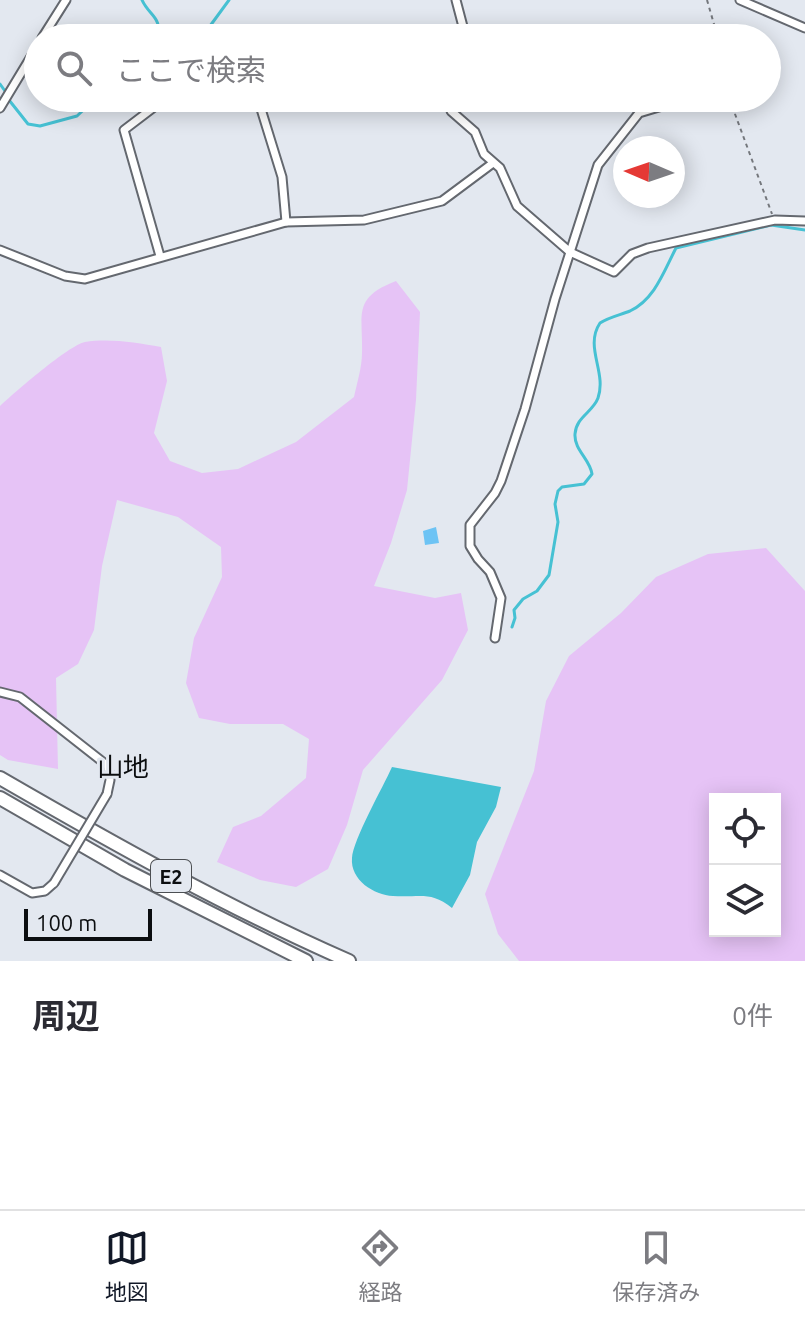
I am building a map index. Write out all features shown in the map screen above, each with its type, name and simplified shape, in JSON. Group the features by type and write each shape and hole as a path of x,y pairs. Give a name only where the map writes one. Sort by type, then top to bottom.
{"highway":[{"name":"E2","path":"0,778 192,887 349,961"},
{"name":"E2","path":"0,798 125,870 306,961"}],"street":[{"path":"51,24 66,0"},
{"path":"456,0 462,24"},
{"path":"740,0 805,28"},
{"path":"0,108 24,68"},
{"path":"148,112 124,130 160,256"},
{"path":"262,112 282,177 286,222"},
{"path":"452,112 475,132 484,154 500,168 517,206 570,252 614,272 632,254 648,248 775,220 805,221"},
{"path":"495,638 501,598 490,572 470,546 470,525 501,481 598,165 642,112"},
{"path":"0,250 65,276 85,279 286,222 364,220 442,201 493,163"},
{"path":"0,692 20,697 108,766 110,780 107,794 54,883 45,891 32,893 0,875"}],"path":[{"path":"707,0 714,24"},
{"path":"735,112 775,220"}],"shaded area":[{"path":"396,281 420,312 416,400 407,490 374,586 435,598 461,593 468,630 442,680 363,770 347,825 328,869 296,887 260,880 217,862 233,827 261,816 306,778 309,739 283,724 230,724 199,718 186,683 194,638 222,577 221,547 178,517 117,500 102,566 94,630 78,664 56,678 58,769 8,760 0,755 0,406 55,360 85,342 114,341 161,347 167,381 154,433 170,461 202,473 238,469 296,442 354,397 362,358 363,309 372,294"},
{"path":"766,548 805,591 805,961 519,961 498,934 485,894 534,771 546,701 569,656 621,613 656,577 708,554"}],"water":[{"path":"392,767 501,787 496,807 477,842 470,875 452,908 431,897 378,893 359,879 352,866 354,850 363,827"}],"building":[{"path":"436,527 439,543 425,545 423,531"}],"waterway":[{"path":"142,0 158,24"},
{"path":"211,24 229,0"},
{"path":"0,84 5,91"},
{"path":"9,100 28,124 40,126 77,116 81,112"},
{"path":"512,627 514,610 523,599 537,591 549,575 558,522 555,504 558,491 562,487 584,484 592,474 577,445 575,434 578,423 598,398 600,379 594,341 600,323 639,306 658,284 676,248 771,225 805,230"}],"district":[{"name":"山地","path":"123,766"}]}
